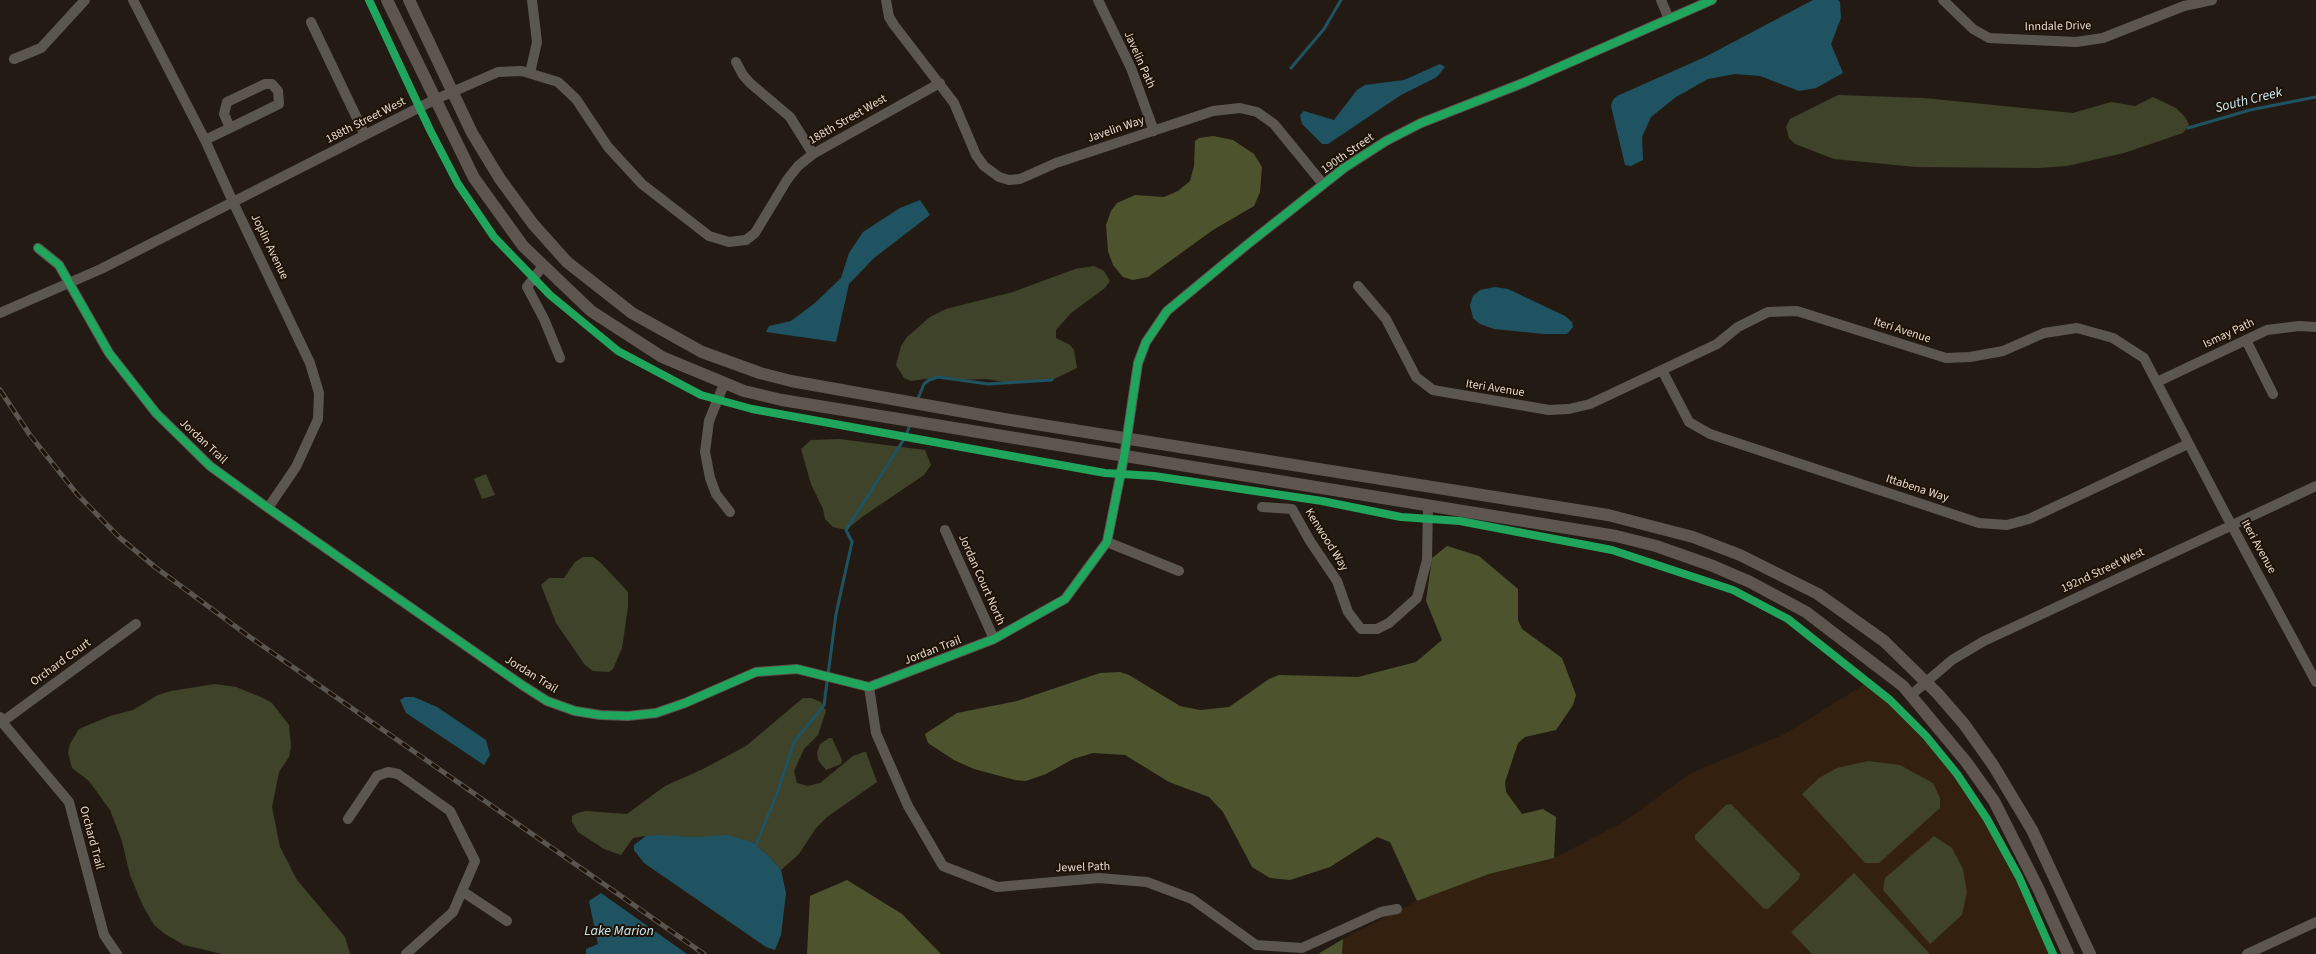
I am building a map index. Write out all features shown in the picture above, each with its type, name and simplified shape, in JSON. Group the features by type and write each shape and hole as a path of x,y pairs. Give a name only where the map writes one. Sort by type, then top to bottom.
{"main road":[{"path":"387,0 443,96 471,131 500,179 533,224 567,262 632,312 702,352 760,373 792,381 1004,419 1608,515 1684,535 1741,556 1818,594 1884,641 1926,681 1964,724 2012,796 2032,830 2090,954"},
{"path":"408,0 474,178 523,246 543,266 591,310 623,333 662,357 744,391 830,409 1616,536 1656,546 1713,566 1750,582 1806,612 1903,686 1967,763 1994,800 2068,954"}],"street":[{"path":"14,59 41,48 85,0"},
{"name":"Joplin Avenue","path":"133,0 205,140 310,363 319,393 318,419 296,466 268,508"},
{"path":"530,73 536,42 532,0"},
{"name":"Javelin Way","path":"886,0 889,17 894,25 954,103 976,155 984,166 999,176 1009,180 1020,179 1056,163 1154,130 1223,109 1240,108 1257,112 1281,131 1323,184"},
{"name":"Javelin Path","path":"1098,0 1131,68 1154,130"},
{"path":"1661,0 1669,19"},
{"name":"190th Street","path":"1124,457 1138,363 1146,342 1156,325 1167,312 1323,184 1365,153 1421,123 1523,83 1712,0"},
{"name":"Inndale Drive","path":"1943,0 1973,29 1989,38 2076,42 2103,38 2173,10 2212,0"},
{"path":"312,22 365,135"},
{"path":"736,62 750,83 790,117 813,154"},
{"name":"188th Street West","path":"0,313 70,283 443,96 498,72 512,70 530,73 551,79 570,92 608,147 642,184 709,236 721,242 746,240 755,233 787,180 798,166 813,154 940,83"},
{"path":"205,140 230,128 279,104 278,91 272,84 265,84 227,102 224,114 230,128"},
{"name":"Jordan Trail","path":"38,248 59,265 109,353 156,413 210,466 522,685 547,700 576,711 600,715 628,716 656,713 685,704 756,672 797,669 869,687 994,639 1066,600 1107,542 1124,457"},
{"path":"543,266 527,287 544,319 560,358"},
{"name":"Iteri Avenue","path":"1358,286 1386,319 1416,377 1433,390 1549,410 1569,409 1590,404 1716,344 1738,327 1768,312 1797,311 1946,358 1970,357 2003,350 2044,333 2077,328 2113,338 2144,358 2316,682"},
{"name":"Ismay Path","path":"2157,382 2267,330 2299,326 2316,328"},
{"path":"2246,340 2273,394"},
{"name":"Ittabena Way","path":"1662,370 1689,422 1710,434 1979,523 2007,525 2029,519 2188,444"},
{"path":"724,384 709,422 705,452 710,478 716,494 730,512"},
{"name":"192nd Street West","path":"1911,695 1958,656 1984,641 2316,486"},
{"name":"Kenwood Way","path":"1262,507 1292,509 1310,541 1337,581 1348,612 1361,629 1377,629 1389,623 1417,598 1427,560 1428,506"},
{"name":"Jordan Court North","path":"945,530 994,639"},
{"path":"1107,542 1179,571"},
{"name":"Orchard Court","path":"1,719 136,624"},
{"name":"Jewel Path","path":"869,687 876,733 908,806 943,866 996,887 1099,878 1147,882 1192,899 1256,945 1302,948 1381,912 1397,909"},
{"name":"Orchard Trail","path":"1,719 69,802 104,935 117,954"},
{"path":"348,818 376,776 388,772 398,774 450,811 476,860 453,912 406,954"},
{"path":"462,891 507,921"},
{"path":"2248,954 2316,922"}],"shaded area":[{"path":"1870,681 1917,726 1950,764 2011,860 2053,954 1342,954 1343,939 1417,901 1489,874 1554,858 1622,823 1691,773 1785,734"}],"green space":[{"path":"1838,95 1924,98 2073,113 2111,102 2135,106 2153,97 2176,108 2185,117 2189,125 2183,133 2124,153 2067,166 2038,168 1916,167 1834,159 1795,144 1789,138 1786,127 1790,119"},
{"path":"1213,136 1233,140 1254,154 1262,167 1260,192 1254,206 1213,230 1148,277 1133,280 1123,277 1113,265 1108,251 1106,225 1111,211 1117,203 1135,195 1164,197 1178,191 1190,181 1194,166 1195,141 1199,138"},
{"path":"1094,266 1104,271 1110,281 1105,288 1071,313 1056,330 1056,338 1070,345 1074,350 1077,368 1052,380 1009,383 987,379 954,380 938,377 911,381 904,378 896,365 901,346 907,337 930,317 946,309 1013,292 1075,269"},
{"path":"839,439 925,450 931,465 924,475 846,530 833,527 825,519 823,509 811,484 801,449 811,440"},
{"path":"486,474 495,495 482,499 474,479"},
{"path":"1447,546 1479,556 1518,589 1518,620 1522,629 1562,658 1576,695 1573,705 1556,730 1525,737 1518,743 1505,782 1506,792 1522,814 1543,809 1556,817 1554,858 1489,874 1417,901 1390,842 1377,837 1330,867 1290,880 1270,878 1252,867 1223,812 1209,797 1169,782 1125,755 1093,753 1073,759 1046,774 1026,781 974,769 954,760 928,743 925,734 957,713 1017,701 1100,673 1120,672 1129,675 1180,706 1200,710 1229,707 1269,679 1279,675 1358,677 1416,662 1442,640 1426,601 1432,558"},
{"path":"583,557 593,557 601,563 628,592 628,607 622,648 613,669 609,672 593,671 585,665 556,623 541,585 549,578 564,578 575,562"},
{"path":"215,684 236,687 263,698 272,703 289,725 291,747 289,757 279,772 272,807 280,847 297,880 345,937 350,954 222,954 184,945 165,934 154,925 142,904 130,875 122,841 110,810 89,781 72,768 68,753 70,744 79,729 110,716 133,710 158,695"},
{"path":"803,698 811,698 821,702 826,711 818,735 804,749 794,771 797,783 808,786 820,783 853,756 864,752 866,752 877,782 827,817 816,828 799,854 781,870 770,857 752,842 696,837 645,836 633,838 621,855 604,849 578,832 572,822 572,816 586,811 627,814 665,786 703,769 746,746"},
{"path":"832,738 842,760 841,764 826,770 818,760 817,753 820,744"},
{"path":"1868,761 1900,765 1933,783 1940,798 1940,808 1879,863 1865,863 1802,794 1819,778 1837,768"},
{"path":"1731,804 1800,874 1799,879 1768,909 1763,908 1695,839 1695,835 1726,805"},
{"path":"1934,836 1952,848 1963,869 1967,892 1962,915 1930,944 1883,890 1885,878"},
{"path":"1854,873 1930,954 1812,954 1791,932"},
{"path":"847,880 902,914 941,954 807,954 810,896"},
{"path":"1343,939 1342,954 1318,954"}],"water":[{"path":"1813,0 1838,0 1840,2 1841,18 1831,44 1843,73 1816,88 1799,91 1760,76 1735,74 1708,79 1676,97 1651,117 1642,137 1643,160 1631,166 1625,165 1611,106 1617,96 1705,57"},
{"path":"1440,64 1445,67 1437,77 1401,95 1328,144 1322,144 1302,124 1300,115 1304,111 1334,120 1357,90 1365,85 1404,80"},
{"path":"920,200 930,215 874,258 849,284 836,342 766,332 769,326 791,321 815,303 841,278 849,253 863,232 900,208"},
{"path":"1495,287 1508,289 1565,316 1572,322 1573,327 1567,334 1544,334 1494,329 1480,324 1473,318 1470,305 1473,296 1480,290"},
{"path":"405,697 414,697 437,707 486,740 490,755 484,765 406,713 400,700"},
{"path":"727,835 752,842 770,857 781,870 786,893 781,935 775,950 766,947 644,863 634,850 634,845 646,836 696,837"},
{"name":"Lake Marion","path":"601,893 687,954 586,954 586,949 598,944 589,901"}],"waterway":[{"path":"1291,68 1324,29 1341,0"},
{"name":"South Creek","path":"2188,128 2250,110 2316,97"},
{"path":"917,401 924,384 938,377 988,384 1052,380"},
{"path":"756,845 778,791 794,742 824,705 836,614 852,542 846,530 906,436 910,424"}],"railway":[{"path":"0,390 30,435 77,494 119,537 155,567 247,635 704,954"}],"cycle path":[{"path":"369,0 430,130 458,184 494,237 550,295 618,351 701,395 752,409 1105,473 1154,476 1322,501 1401,517 1460,521 1612,550 1733,590 1788,619 1890,700 1926,736 1957,774 1987,819 2019,877 2053,954"},
{"path":"38,248 59,265 109,353 156,413 210,466 547,701 575,711 600,715 628,716 656,713 685,703 756,672 797,669 869,687 994,639 1065,599 1107,542 1124,457 1138,363 1146,342 1167,311 1248,244 1344,168 1386,141 1421,123 1523,83 1712,0"}]}
